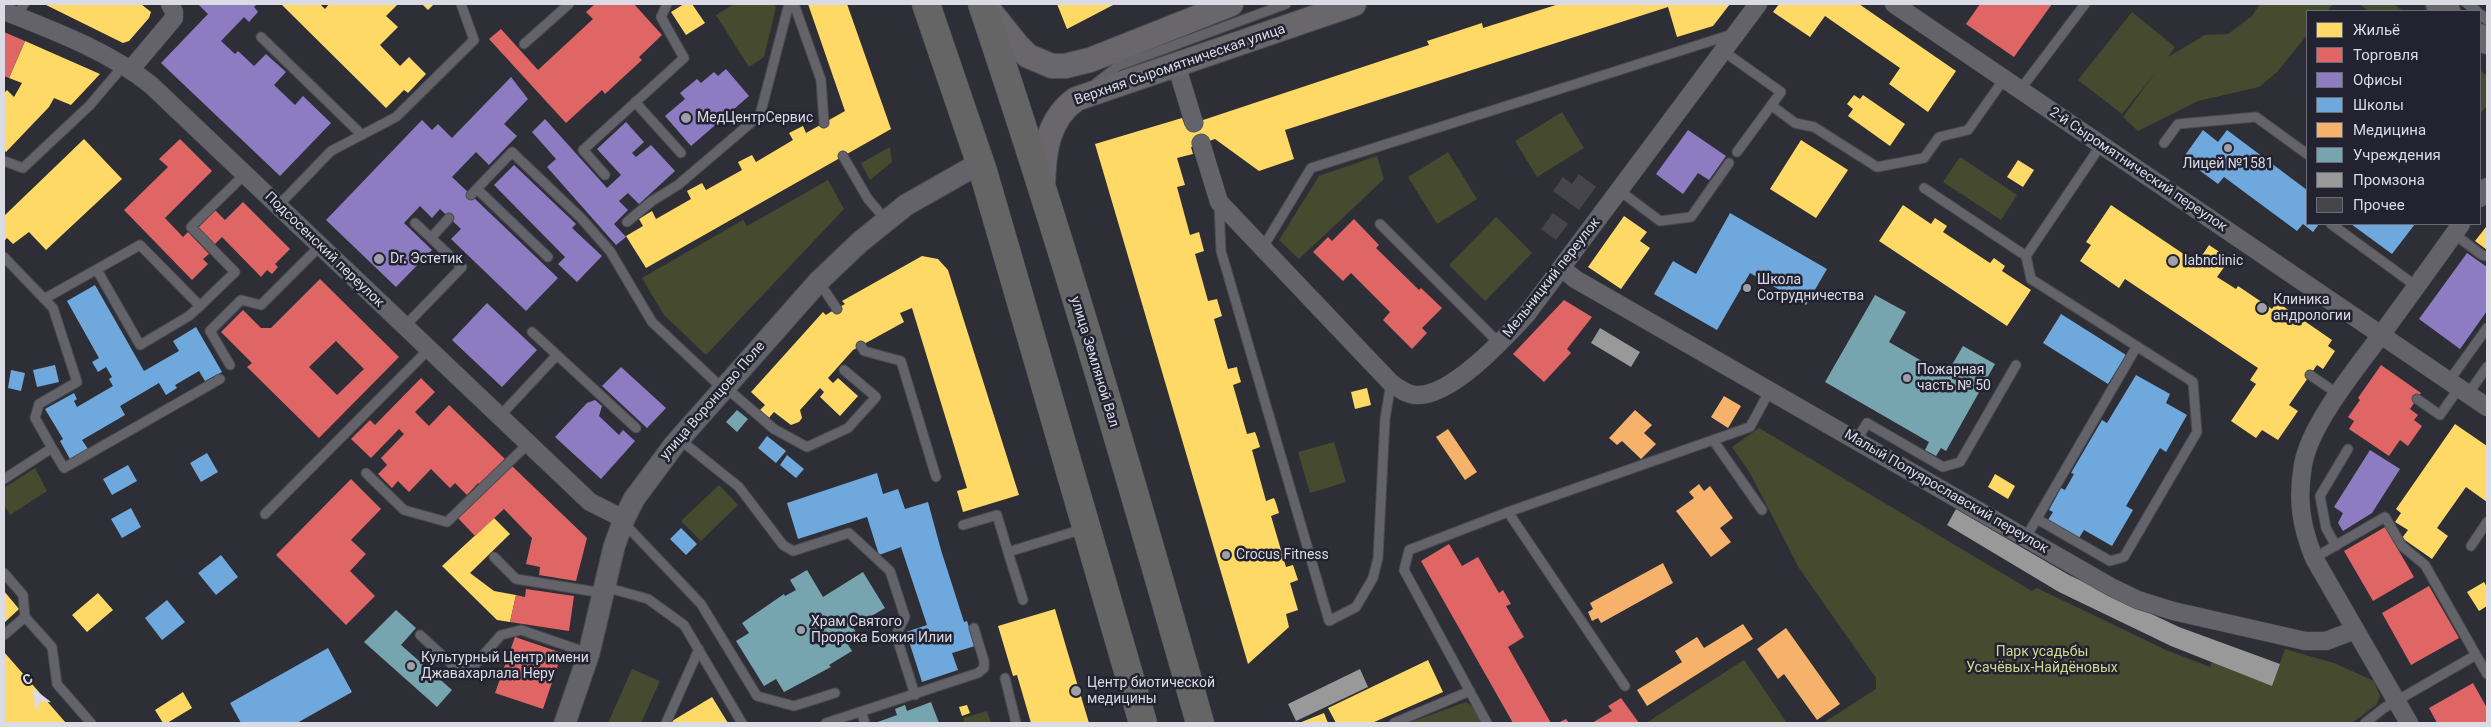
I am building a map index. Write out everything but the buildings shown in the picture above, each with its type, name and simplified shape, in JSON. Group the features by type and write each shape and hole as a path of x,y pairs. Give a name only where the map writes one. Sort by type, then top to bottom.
{"main road":[{"path":"926,4 980,163 1143,723"},
{"path":"983,4 1028,56 1052,66 1065,66 1090,60 1223,5"},
{"name":"улица Земляной Вал","path":"983,4 1144,523 1200,723"},
{"name":"Верхняя Сыромятническая улица","path":"1043,194 1044,160 1051,131 1057,117 1076,99 1354,4"}],"street":[{"path":"127,67 174,18 174,12 170,4"},
{"name":"Мельницкий переулок","path":"1201,144 1219,202 1262,249 1391,383 1415,395 1430,393 1452,382 1500,344 1526,315 1758,4"},
{"name":"2-й Сыромятнический переулок","path":"1894,4 2487,407"},
{"name":"Подсосенский переулок","path":"15,10 101,52 127,67 152,85 428,350 590,502 623,520"},
{"path":"1176,64 1194,123"},
{"name":"улица Воронцово Поле","path":"565,723 589,653 623,520 634,499 679,438 818,282 886,220 935,186 980,163"},
{"path":"2409,723 2314,558 2303,531 2300,496 2303,463 2318,426 2338,394 2457,229"},
{"name":"Малый Полуярославский переулок","path":"1562,268 1575,279 1857,439 2025,539 2138,600 2173,611 2305,641 2326,641 2355,630"}],"lane":[{"path":"278,206 331,151 396,117 474,40 461,4"},
{"path":"524,44 568,4"},
{"path":"606,175 583,150 684,58 660,17 668,4"},
{"path":"627,222 652,201 678,185 760,115 789,4"},
{"path":"794,4 821,80 824,123"},
{"path":"1076,99 1118,66 1286,4"},
{"path":"2020,90 2085,4"},
{"path":"1262,249 1311,168 1736,33"},
{"path":"261,37 362,135"},
{"path":"1723,50 1780,92 1737,152"},
{"path":"1065,66 1118,66"},
{"path":"4,161 23,168 127,67"},
{"path":"1771,105 1795,123 1814,127 1877,167 1924,158 1939,137 1968,130 2004,79"},
{"path":"636,102 681,153"},
{"path":"2164,144 2178,124 2256,117 2306,153"},
{"path":"2026,256 2102,145"},
{"path":"548,257 474,192 512,152 581,218 610,251 652,322 723,387 774,429 807,447 848,428 876,398 844,370"},
{"path":"843,156 868,199 886,220"},
{"path":"1620,191 1660,221 1691,217 1729,163"},
{"path":"97,270 140,345 189,316 235,272 191,227 245,174"},
{"path":"1924,188 2026,256 2031,279 2193,382 2196,432 2124,557 2110,561 2037,519"},
{"path":"1219,202 1221,251 1329,621 1356,607 1373,578 1376,565 1384,420 1391,383"},
{"path":"431,238 449,218"},
{"path":"404,327 462,267 415,223"},
{"path":"1380,224 1500,344"},
{"path":"2332,225 2416,286"},
{"path":"2457,229 2482,255 2487,256"},
{"path":"44,299 140,245 200,306"},
{"path":"230,365 210,331 241,300 261,305 320,246"},
{"path":"4,257 53,308 77,382 39,404 35,418 64,468 220,379"},
{"path":"818,282 837,309"},
{"path":"2418,399 2440,414 2459,387 2487,328"},
{"path":"532,332 636,428"},
{"path":"861,346 864,351 901,360 936,477"},
{"path":"2025,539 2137,346"},
{"path":"265,514 428,350"},
{"path":"499,417 557,355"},
{"path":"1857,439 1867,423 1943,467 1960,462 2016,365"},
{"path":"2459,387 2487,367"},
{"path":"2310,375 2338,394"},
{"path":"1487,723 1404,570 1409,550 1508,512 1750,427 1770,390"},
{"path":"679,438 739,487 783,545 793,551 849,533 890,571 905,617 896,635 915,695"},
{"path":"1713,440 1762,510"},
{"path":"366,474 404,510 447,522 528,444"},
{"path":"4,479 52,448"},
{"path":"2336,546 2326,528 2320,496 2348,449"},
{"path":"1508,512 1625,686"},
{"path":"963,525 997,515 1023,600"},
{"path":"2314,558 2385,517 2402,546 2425,565 2487,674"},
{"path":"623,520 701,604 757,696 794,706 835,693"},
{"path":"2471,546 2487,522"},
{"path":"1008,552 1086,528"},
{"path":"494,558 516,579 604,590 648,599 684,625 742,723"},
{"path":"4,573 23,595 25,617 52,647 57,684 91,723"},
{"path":"4,635 25,617"},
{"path":"826,723 978,673 984,668 984,661 974,628"},
{"path":"420,635 456,668 471,669 501,635 521,630 589,653"},
{"path":"666,723 698,649"},
{"path":"2364,723 2396,701 2476,655"},
{"path":"1005,678 1016,723"},
{"path":"1394,723 1470,691"},
{"path":"861,712 865,723"}],"green space":[{"path":"734,4 774,4 776,7 764,57 749,67 716,15"},
{"path":"2260,4 2333,4 2328,10 2306,10 2306,36 2277,72 2259,87 2198,101 2138,131 2123,117 2155,73 2122,114 2078,80 2132,12 2175,47 2168,57 2205,35 2228,34 2252,16"},
{"path":"2359,4 2393,4 2402,10 2368,10"},
{"path":"2481,71 2487,76 2487,105 2481,113"},
{"path":"1562,112 1584,148 1537,177 1515,141"},
{"path":"890,147 892,162 870,180 861,163"},
{"path":"1448,152 1477,199 1437,224 1408,177"},
{"path":"1377,156 1384,179 1299,259 1279,240 1319,176"},
{"path":"1960,157 2017,195 2001,220 1943,182"},
{"path":"828,180 844,209 706,355 664,315 642,278 743,220 747,226"},
{"path":"1496,217 1532,253 1485,301 1449,265"},
{"name":"Парк усадьбы Усачёвых-Найдёновых","path":"1759,428 2032,591 2037,588 2166,650 2210,667 2212,662 2272,685 2285,649 2334,663 2374,681 2380,696 2376,705 2352,723 1823,723 1876,689 1876,678 1799,568 1750,473 1732,447"},
{"path":"1334,442 1346,482 1310,493 1298,452"},
{"path":"35,468 47,491 10,515 4,505 4,488"},
{"path":"719,485 738,505 701,541 681,521"},
{"path":"1744,660 1787,723 1646,723"},
{"path":"632,669 660,681 641,723 608,723"},
{"path":"1466,702 1475,708 1484,723 1408,723"},
{"path":"987,711 991,723 964,723 963,718"}],"tram line":[{"path":"2460,4 2469,10"},
{"path":"2474,4 2487,14"},
{"path":"2481,20 2487,25"}],"place":[{"name":"МедЦентрСервис","path":"686,118"},
{"name":"Лицей №1581","path":"2228,148"},
{"name":"Dr. Эстетик","path":"379,259"},
{"name":"labnclinic","path":"2173,261"},
{"name":"Школа Сотрудничества","path":"1747,288"},
{"name":"Клиника андрологии","path":"2262,308"},
{"name":"Пожарная часть № 50","path":"1907,378"},
{"name":"Crocus Fitness","path":"1226,555"},
{"name":"Храм Святого Пророка Божия Илии","path":"801,630"},
{"name":"Культурный Центр имени Джавахарлала Неру","path":"411,666"},
{"name":"Центр биотической медицины","path":"1076,691"}]}
